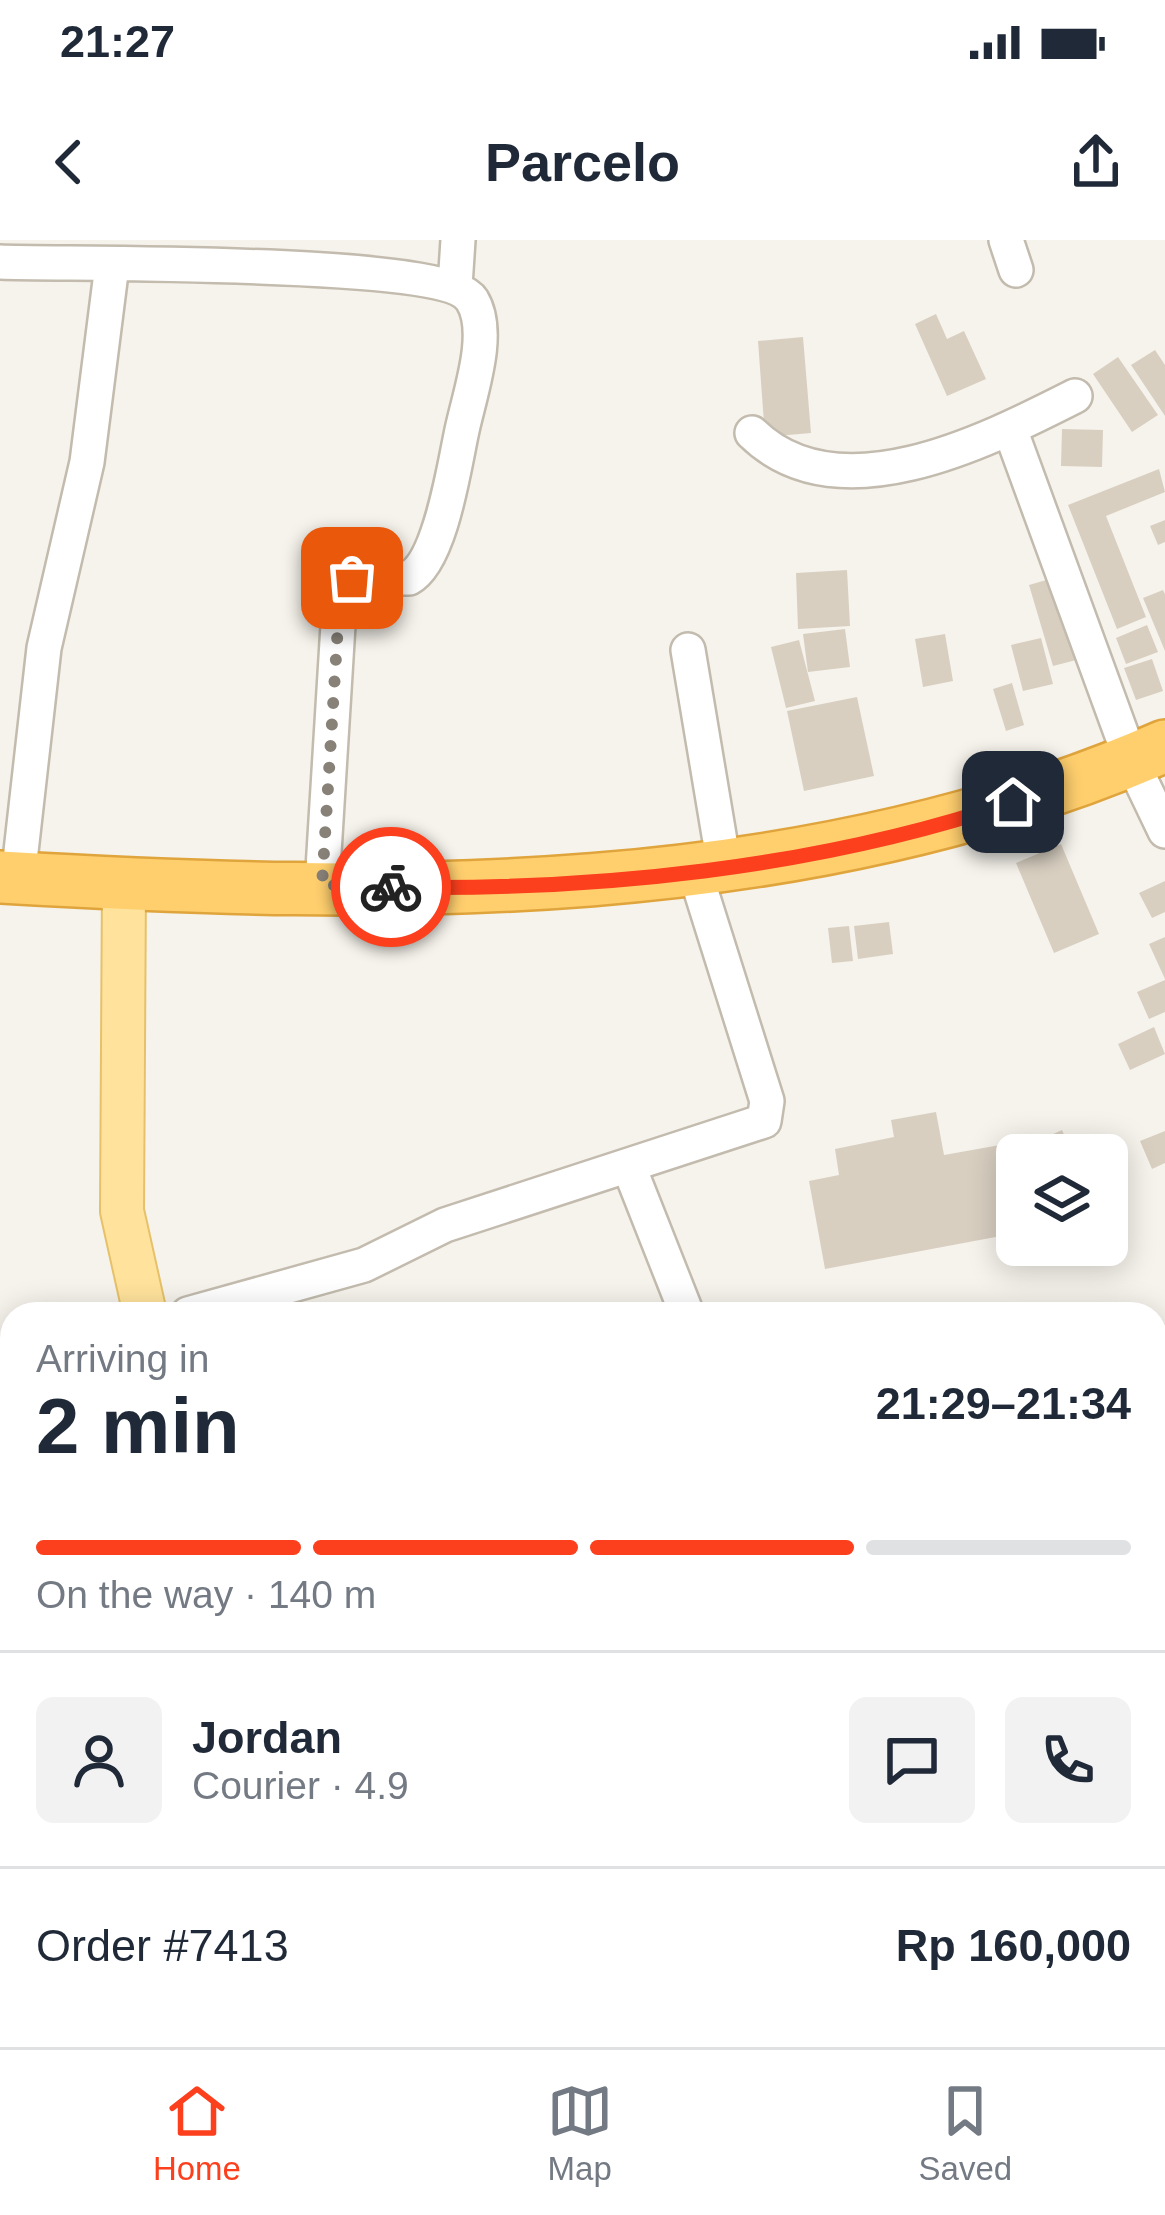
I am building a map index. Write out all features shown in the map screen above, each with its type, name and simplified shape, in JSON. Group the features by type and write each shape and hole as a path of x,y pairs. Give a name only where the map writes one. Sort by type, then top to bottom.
{"highway":[{"path":"9,878 124,884 554,882 709,867 785,857 974,815 1148,753"}],"main road":[{"path":"124,884 121,1193 130,1266 141,1302"}],"street":[{"path":"454,286 458,240"},
{"path":"0,262 370,273 454,286 476,307 478,344 449,492 428,556 409,578 352,578 340,592 322,885"},
{"path":"9,878 44,648 87,462 112,265"},
{"path":"752,434 790,462 863,470 906,463 1010,429 1075,396"},
{"path":"1010,429 1148,753 1165,831"},
{"path":"231,1302 364,1265 445,1225 767,1118 767,1101 709,867 688,650"},
{"path":"629,1167 682,1302"}],"building":[{"path":"936,314 947,339 964,331 986,379 947,396 915,324"},
{"path":"803,337 811,433 765,437 758,341"},
{"path":"1155,350 1165,365 1165,416 1131,365"},
{"path":"1118,357 1158,415 1132,432 1093,374"},
{"path":"1062,429 1103,430 1102,467 1061,466"},
{"path":"1159,469 1165,492 1106,516 1146,617 1117,629 1068,505"},
{"path":"1165,520 1165,542 1158,545 1150,526"},
{"path":"847,570 850,626 798,629 796,573"},
{"path":"1060,576 1084,658 1053,666 1029,585"},
{"path":"1163,590 1165,594 1165,651 1143,598"},
{"path":"1147,625 1158,652 1126,664 1116,638"},
{"path":"845,629 850,667 808,672 803,634"},
{"path":"945,634 953,681 923,687 915,639"},
{"path":"1041,638 1053,684 1023,691 1011,645"},
{"path":"799,640 815,701 786,708 771,647"},
{"path":"1152,659 1163,691 1136,700 1124,668"},
{"path":"1012,683 1024,725 1006,731 993,689"},
{"path":"857,697 874,776 804,791 787,711"},
{"path":"1061,844 1099,934 1054,953 1016,863"},
{"path":"1165,881 1165,912 1152,918 1139,893"},
{"path":"889,922 893,954 858,959 854,926"},
{"path":"849,926 853,961 832,963 828,928"},
{"path":"1165,937 1165,979 1149,944"},
{"path":"1165,980 1165,1012 1149,1019 1137,992"},
{"path":"1154,1027 1165,1054 1130,1070 1118,1044"},
{"path":"936,1112 944,1155 996,1146 996,1237 825,1269 809,1181 839,1175 835,1149 894,1137 891,1120"},
{"path":"1165,1131 1165,1163 1152,1169 1140,1141"}],"way so far":[{"path":"352,578 340,592 322,885 391,887"}],"route":[{"path":"391,887 554,882 785,857 895,835 1013,802"}]}
